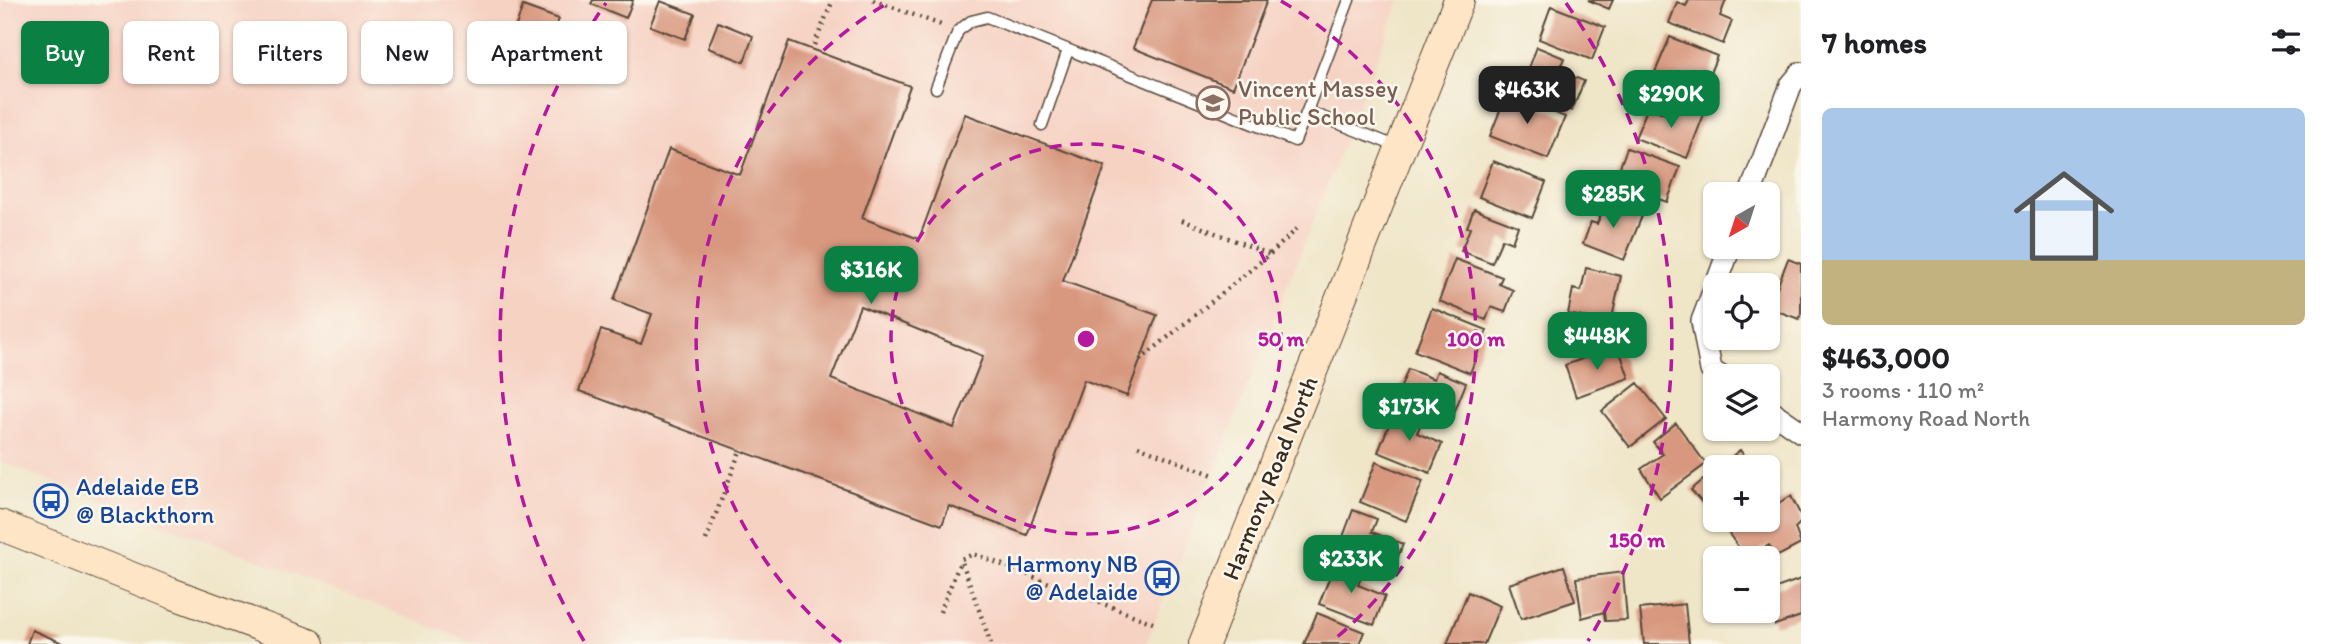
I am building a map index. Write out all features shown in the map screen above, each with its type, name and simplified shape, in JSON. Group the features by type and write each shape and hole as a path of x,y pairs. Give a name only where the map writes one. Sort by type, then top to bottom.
{"main road":[{"name":"Harmony Road North","path":"1204,644 1459,0"},
{"path":"2,532 309,644"}],"street":[{"path":"1755,182 1791,85 1801,73"},
{"path":"1780,417 1801,432"}],"lane":[{"path":"936,88 958,31 971,21 986,17 1295,141 1349,0"},
{"path":"1042,125 1068,50"},
{"path":"1307,111 1400,148"}],"path":[{"path":"814,45 833,0"},
{"path":"873,0 958,31"},
{"path":"1182,220 1270,254"},
{"path":"1140,360 1297,229"},
{"path":"1138,446 1216,476"},
{"path":"706,540 740,451"},
{"path":"940,612 961,559 974,554 1153,624"},
{"path":"961,559 991,644"}],"shaded area":[{"path":"0,0 1400,0 1146,644 476,644 0,461"}],"building":[{"path":"593,0 633,0 626,18 591,4"},
{"path":"1152,0 1267,0 1233,88 1133,48"},
{"path":"1588,0 1613,0 1609,9"},
{"path":"1689,0 1726,0 1720,16 1732,21 1723,44 1669,23 1677,2 1686,6"},
{"path":"660,1 695,14 685,39 650,26"},
{"path":"523,6 559,19 558,21 518,21"},
{"path":"1551,6 1605,27 1592,60 1539,39"},
{"path":"718,22 753,36 744,62 708,48"},
{"path":"1670,37 1717,56 1700,97 1653,77"},
{"path":"789,41 910,86 862,218 919,239 965,114 1105,166 1063,281 1157,315 1127,396 1084,380 1027,535 949,506 942,525 579,391 601,330 641,344 652,314 614,300 669,149 740,175","holes":["860,306 983,356 954,428 831,379"]},
{"path":"1537,47 1564,58 1559,71 1584,81 1572,111 1520,91"},
{"path":"1507,93 1565,117 1548,159 1490,136"},
{"path":"1678,104 1704,114 1687,158 1635,138 1648,107 1673,117"},
{"path":"1627,148 1680,167 1667,202 1614,183"},
{"path":"1493,161 1546,182 1532,218 1479,197"},
{"path":"1608,197 1630,206 1628,211 1642,216 1624,260 1583,244 1591,222 1597,224"},
{"path":"1474,209 1518,226 1512,243 1502,239 1492,263 1461,251"},
{"path":"1455,259 1502,277 1499,284 1513,290 1505,312 1491,307 1486,320 1439,301"},
{"path":"1788,259 1801,264 1799,319 1780,312 1780,280"},
{"path":"1586,268 1621,276 1611,323 1568,314 1573,289 1581,291"},
{"path":"1432,308 1487,330 1470,373 1415,351"},
{"path":"1618,346 1629,378 1576,397 1565,365"},
{"path":"1408,369 1434,379 1437,371 1466,383 1450,423 1395,402"},
{"path":"1638,383 1666,419 1630,447 1602,411"},
{"path":"1395,410 1422,421 1417,433 1442,444 1430,473 1378,452"},
{"path":"1676,423 1703,460 1703,466 1660,498 1641,469 1663,454 1653,442"},
{"path":"1376,462 1423,481 1406,521 1360,502"},
{"path":"1703,480 1703,504 1691,490"},
{"path":"1791,496 1801,516 1801,522 1795,528 1801,544 1780,555 1780,546 1738,546 1728,532 1780,532 1780,502"},
{"path":"1353,510 1377,519 1372,532 1403,544 1391,574 1337,553"},
{"path":"1336,561 1363,572 1358,585 1385,596 1374,625 1319,604"},
{"path":"1564,566 1575,601 1521,619 1509,584"},
{"path":"1623,572 1627,620 1605,621 1604,612 1582,618 1576,578"},
{"path":"1801,579 1801,616 1775,625 1774,623 1780,623 1780,587"},
{"path":"1468,592 1500,606 1484,644 1447,644"},
{"path":"1685,604 1689,644 1644,644 1640,609"},
{"path":"1317,613 1364,632 1359,644 1304,644"},
{"path":"32,630 65,644 27,644"}],"place":[{"name":"Vincent Massey Public School","path":"1213,103"},
{"name":"Adelaide EB @ Blackthorn","path":"51,501"},
{"name":"Harmony NB @ Adelaide","path":"1162,578"}]}
